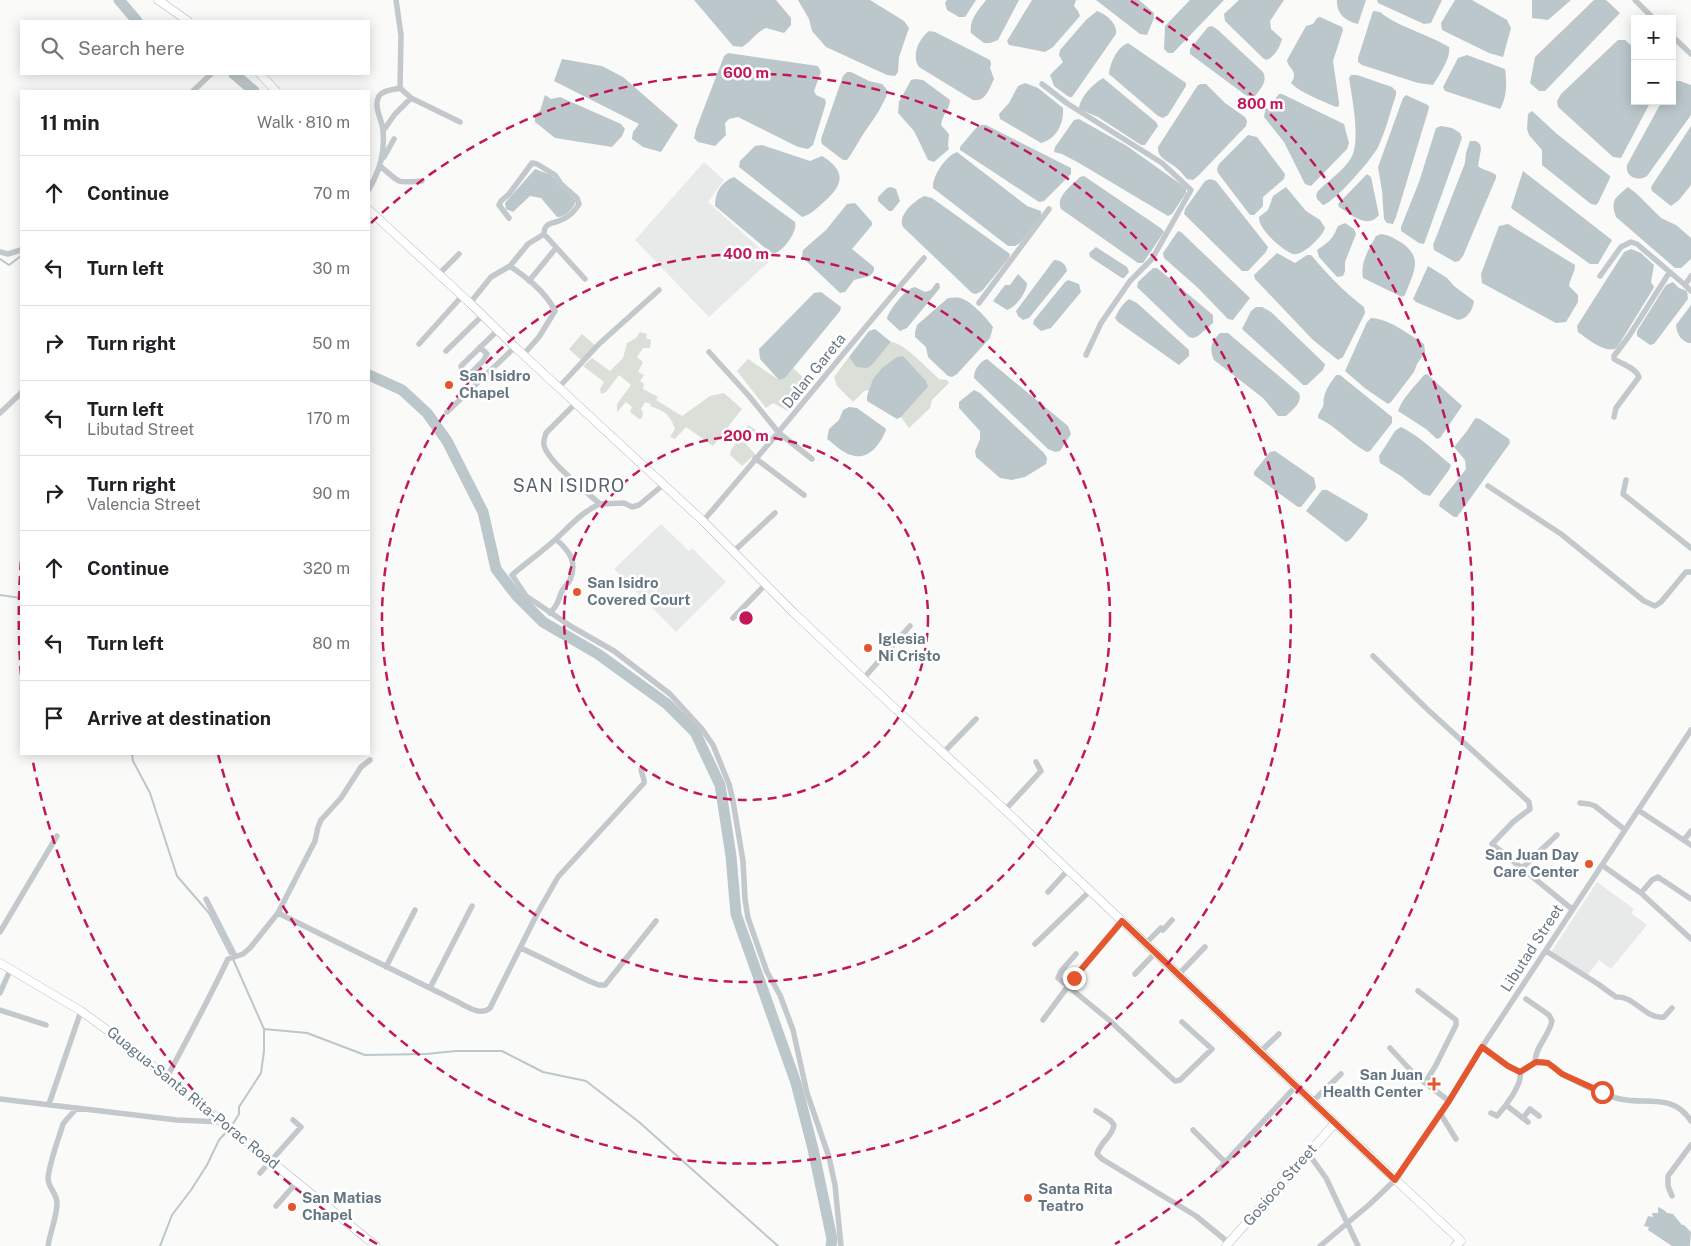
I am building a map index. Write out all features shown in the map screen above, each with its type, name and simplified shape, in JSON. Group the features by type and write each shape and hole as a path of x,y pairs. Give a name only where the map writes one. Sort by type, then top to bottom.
{"street":[{"path":"158,0 187,20"},
{"path":"396,0 401,35 400,88 411,98 460,122"},
{"path":"1635,0 1650,15"},
{"path":"1676,40 1691,54"},
{"path":"194,90 209,75"},
{"path":"261,75 275,90"},
{"path":"1042,84 1068,104 1162,164 1191,190 1152,259 1130,282 1101,323 1086,355"},
{"path":"383,158 383,131 377,107 380,94 400,88"},
{"path":"383,131 395,114 411,98"},
{"path":"370,187 394,139"},
{"path":"509,218 499,205 532,163 555,175 561,184 577,198 579,204 571,214 561,220 547,224 544,234 584,278"},
{"path":"380,166 393,178 402,183 422,181"},
{"path":"978,303 1049,210"},
{"path":"370,211 463,295 702,522 863,679 1156,952 1461,1244"},
{"path":"470,303 491,277 510,266 528,244 544,234"},
{"path":"1600,276 1621,247 1631,242 1636,244 1691,291"},
{"path":"529,280 556,248"},
{"path":"0,252 8,254 20,250"},
{"path":"439,274 458,254"},
{"name":"Dalan Gareta","path":"702,522 779,433 877,312 924,258"},
{"path":"510,266 529,280 550,302 555,311 544,331 524,354"},
{"path":"1614,417 1616,408 1639,377 1636,371 1614,359 1614,356 1669,273"},
{"path":"1685,285 1691,276"},
{"path":"559,387 597,346 659,290"},
{"path":"419,344 463,295"},
{"path":"446,351 483,316"},
{"path":"480,347 487,354 483,361 468,376 464,374 460,366 480,347 498,330"},
{"path":"447,412 515,346"},
{"path":"709,352 779,433 812,459"},
{"path":"0,413 20,394"},
{"path":"576,403 546,433 544,446 573,482 600,504"},
{"path":"756,458 804,495"},
{"path":"1626,480 1623,494 1691,548"},
{"path":"663,485 635,507 624,503 600,504 583,514 512,575 526,596 550,613 614,651 670,694 702,728 713,745 729,784 733,800 743,861 748,918 767,972 780,995 793,1030 807,1093 829,1157 835,1185 841,1246"},
{"path":"1488,486 1561,534 1644,601 1655,606 1661,602 1686,572 1691,572"},
{"path":"733,552 775,513"},
{"path":"550,613 559,604 561,592 571,578 572,566 572,558 569,552 556,539"},
{"path":"733,618 766,584"},
{"path":"863,679 910,626"},
{"path":"1373,656 1427,709 1529,802 1530,809 1513,822 1492,844 1572,909"},
{"path":"943,753 976,719"},
{"name":"Libutad Street","path":"1320,1246 1395,1180 1449,1101 1572,909 1691,730"},
{"path":"168,1077 185,1041 208,1002 228,959 243,954 250,948 278,913 315,841 321,820 341,798 361,767 370,760"},
{"path":"1004,810 1041,771 1036,762"},
{"path":"278,913 481,1013 487,1011 558,877 644,783 641,770"},
{"path":"1580,803 1595,806 1625,830"},
{"path":"1638,810 1691,845"},
{"path":"1684,840 1691,831"},
{"path":"1522,868 1557,834"},
{"path":"0,932 57,836"},
{"path":"1602,865 1641,894 1691,939"},
{"path":"1048,892 1068,870"},
{"path":"1641,894 1652,880 1658,877 1691,899"},
{"path":"1035,944 1090,891"},
{"path":"206,899 235,956"},
{"path":"430,988 472,906"},
{"path":"386,967 415,910"},
{"path":"1146,943 1161,928 1163,930 1172,920"},
{"path":"521,948 589,981 605,985 656,921"},
{"path":"1043,1020 1122,921"},
{"path":"1178,974 1205,948"},
{"path":"1546,951 1616,997 1628,999 1654,1016 1664,1017 1672,1008"},
{"path":"1135,974 1156,952"},
{"path":"1076,954 1058,978 1109,1020 1175,1080 1180,1080 1212,1049 1182,1022"},
{"name":"Guagua-Santa Rita-Porac Road","path":"0,963 81,1011 168,1077 376,1246"},
{"path":"0,993 11,968"},
{"path":"1418,991 1456,1020 1456,1025 1425,1083"},
{"path":"1526,999 1549,1015 1552,1021 1549,1031 1537,1052 1536,1062"},
{"path":"0,1010 46,1025"},
{"path":"49,1104 81,1011"},
{"path":"1260,1052 1279,1034"},
{"path":"1482,1047 1508,1066 1520,1072"},
{"path":"1390,1048 1406,1067 1449,1101"},
{"path":"1520,1072 1536,1062 1548,1063 1562,1074 1621,1099 1662,1101 1687,1114 1691,1122"},
{"path":"1491,1113 1497,1116 1506,1105 1520,1081 1520,1072"},
{"path":"1312,1102 1341,1074"},
{"path":"1218,1170 1296,1086"},
{"path":"0,1099 227,1125"},
{"path":"1506,1105 1528,1122"},
{"path":"48,1246 57,1204 56,1196 50,1188 48,1181 49,1172 64,1124 77,1108"},
{"path":"1523,1118 1530,1109 1539,1116"},
{"path":"1687,1114 1691,1109"},
{"path":"1096,1111 1114,1125 1113,1130 1098,1148 1097,1154 1102,1159 1196,1216 1227,1244"},
{"path":"1440,1113 1456,1140"},
{"path":"260,1173 301,1127 293,1120"},
{"name":"Gosioco Street","path":"1227,1244 1334,1124"},
{"path":"1193,1130 1225,1162"},
{"path":"1672,1196 1668,1186 1668,1176 1691,1144"},
{"path":"1308,1152 1326,1178 1358,1246"},
{"path":"276,1206 297,1182"}],"shaded area":[{"path":"694,0 776,0 791,18 791,25 784,33 766,28 742,47 733,46"},
{"path":"798,0 870,0 904,21 909,28 899,57 898,72 895,76 887,75 826,47 812,31 809,19"},
{"path":"947,0 976,0 965,17 959,17 947,10 945,3"},
{"path":"986,0 1019,0 998,40 990,43 984,43 971,33 971,23"},
{"path":"1032,0 1076,0 1074,6 1080,16 1053,47 1045,52 1009,45 1007,41"},
{"path":"1096,0 1139,0 1154,13 1154,18 1147,35 1140,34"},
{"path":"1190,0 1224,0 1173,53 1168,53 1164,49 1165,26"},
{"path":"1239,0 1284,0 1270,21 1271,29 1282,39 1276,52 1269,59 1263,58 1225,21 1224,14"},
{"path":"1337,0 1366,0 1358,24 1342,16 1338,9"},
{"path":"1377,0 1442,0 1431,23 1424,24 1378,3"},
{"path":"1455,0 1472,0 1507,20 1511,28 1503,57 1489,53 1442,30 1441,23"},
{"path":"1532,0 1571,0 1548,20 1532,18"},
{"path":"1594,0 1606,0 1620,13 1545,91 1539,91 1530,83 1535,57"},
{"path":"1097,11 1111,20 1116,34 1072,97 1069,97 1054,86 1050,75 1063,62 1059,55 1060,50 1086,20"},
{"path":"1373,11 1380,12 1395,22 1449,47 1446,62 1433,85 1418,83 1362,65 1358,62"},
{"path":"1320,17 1342,27 1343,30 1333,61 1339,102 1339,106 1336,107 1306,94 1291,83 1294,74 1287,60 1306,26 1313,24"},
{"path":"1212,26 1263,72 1264,82 1255,96 1250,97 1244,94 1190,54 1190,49 1208,27"},
{"path":"929,31 935,32 990,60 990,68 994,79 984,97 973,100 919,67 916,58 917,47"},
{"path":"1618,40 1625,40 1631,45 1631,105 1649,105 1621,158 1613,157 1558,107 1557,101 1561,94"},
{"path":"1128,43 1186,83 1168,115 1163,118 1158,116 1109,74 1115,56"},
{"path":"728,53 818,66 821,72 814,91 816,95 825,99 826,103 813,145 808,149 798,147 738,117 729,119 725,123 726,135 715,146 698,142 694,138 724,56"},
{"path":"1467,55 1505,69 1506,89 1500,109 1445,91 1443,87 1458,58"},
{"path":"562,59 602,66 623,77 678,125 661,152 643,147 632,139 633,132 639,124 554,81"},
{"path":"847,72 882,84 888,92 851,154 847,160 843,160 822,144 821,139 843,76"},
{"path":"1351,75 1357,75 1392,87 1396,91 1396,95 1375,153 1336,197 1323,205 1317,199 1318,191 1345,167 1354,151 1356,130 1349,78"},
{"path":"1103,78 1156,122 1158,126 1145,145 1141,145 1098,117 1079,109 1088,91"},
{"path":"911,80 923,80 950,100 941,125 949,134 949,149 934,162 928,160 914,131 898,113 899,102"},
{"path":"1676,81 1691,85 1691,115 1647,176 1643,178 1632,177 1628,173 1627,165 1660,105 1676,105"},
{"path":"1025,83 1038,88 1063,108 1061,125 1058,130 1051,138 1041,143 1000,119 999,114 1009,103 1018,86"},
{"path":"1206,84 1225,103 1245,117 1247,121 1246,126 1193,180 1187,179 1162,157 1158,147 1198,85"},
{"path":"1279,94 1344,124 1349,143 1347,149 1311,186 1305,184 1284,142 1264,117 1265,112"},
{"path":"545,95 551,99 560,97 621,124 625,129 622,136 612,147 555,138 535,122 535,114 540,111"},
{"path":"1406,95 1428,105 1429,108 1393,224 1387,223 1384,219 1378,167 1403,98"},
{"path":"1532,111 1557,134 1610,176 1596,205 1591,204 1542,165 1542,150 1529,135 1527,129 1528,114"},
{"path":"1079,119 1127,146 1186,188 1186,193 1172,214 1168,216 1079,163 1054,152 1055,147 1074,120"},
{"path":"986,125 1071,168 1071,174 1044,201 1039,202 960,150 960,147 976,128"},
{"path":"1441,126 1452,128 1460,133 1462,138 1424,244 1419,243 1401,231 1401,227 1419,182 1436,128"},
{"path":"1691,126 1691,185 1679,200 1671,206 1652,191 1651,187"},
{"path":"1248,135 1257,137 1285,174 1284,179 1263,197 1263,206 1254,215 1250,215 1218,173 1217,169 1219,164"},
{"path":"1470,141 1476,141 1480,144 1478,166 1494,173 1496,178 1463,256 1459,261 1455,262 1434,250 1433,245 1465,163"},
{"path":"762,145 810,161 822,156 839,172 840,178 836,189 814,210 802,217 739,167 740,161 755,146"},
{"path":"957,152 1027,206 1041,211 1041,217 1020,243 1015,246 1008,246 933,188 933,183 941,167 948,158"},
{"path":"704,162 724,180 708,202 772,259 709,317 635,240"},
{"path":"535,169 551,175 576,201 571,210 566,214 557,217 541,198 530,196 513,212 506,209 505,203"},
{"path":"1523,171 1612,240 1598,264 1590,264 1511,208"},
{"path":"1367,174 1371,177 1379,215 1369,221 1364,221 1354,217 1339,207 1338,204"},
{"path":"1084,176 1162,229 1164,232 1143,263 1138,263 1061,209 1060,200 1062,196 1080,177"},
{"path":"734,177 795,222 795,229 791,238 778,252 770,252 715,206 716,196 720,188"},
{"path":"1210,179 1216,181 1268,247 1266,252 1248,271 1242,271 1184,214 1185,209 1205,181"},
{"path":"1286,187 1306,211 1320,220 1325,228 1312,245 1297,254 1288,252 1277,244 1262,227 1259,217 1268,210 1273,196"},
{"path":"1628,187 1661,218 1676,225 1691,238 1691,259 1681,268 1675,268 1616,217 1615,200"},
{"path":"887,188 896,189 900,201 892,211 889,211 878,201 878,197"},
{"path":"924,196 932,198 1010,254 1009,258 982,291 976,294 972,293 903,227 902,218 904,214 911,205"},
{"path":"855,203 872,222 872,225 852,249 874,267 874,271 870,276 854,280 845,292 840,293 802,257 803,250 826,230 847,204"},
{"path":"1345,223 1354,229 1356,234 1345,262 1343,276 1337,277 1319,257 1317,250 1330,240 1338,226"},
{"path":"1508,224 1575,265 1569,286 1578,295 1578,302 1566,322 1556,323 1482,283 1481,274 1499,226"},
{"path":"1178,231 1250,298 1233,320 1228,319 1197,287 1164,258 1163,253"},
{"path":"1381,234 1392,237 1402,243 1413,254 1415,267 1405,295 1402,297 1363,278 1362,272 1366,256 1376,236"},
{"path":"1096,247 1127,267 1129,272 1124,278 1090,257 1089,253"},
{"path":"1631,249 1641,253 1654,265 1651,282 1654,287 1618,346 1615,349 1605,349 1578,332 1577,326 1624,252"},
{"path":"1277,253 1295,263 1307,255 1311,255 1349,295 1364,307 1365,313 1343,357 1338,360 1313,340 1255,279 1254,275"},
{"path":"1054,260 1063,263 1067,271 1029,318 1023,320 1016,311"},
{"path":"1428,266 1447,278 1454,286 1474,301 1471,311 1467,316 1458,320 1413,299"},
{"path":"1153,268 1157,268 1213,315 1213,323 1198,336 1189,337 1137,287 1138,282"},
{"path":"1018,274 1027,283 1027,287 1017,303 1007,310 993,301 1005,285 1010,285"},
{"path":"1068,280 1079,284 1081,292 1051,328 1041,331 1033,324 1034,320"},
{"path":"1673,282 1679,288 1687,291 1688,299 1654,344 1650,345 1637,336 1637,331 1666,285"},
{"path":"936,283 939,283 940,288 907,328 900,331 887,319 902,295 911,288 915,287 925,292 931,290"},
{"path":"821,292 841,307 840,311 785,378 779,380 760,359 759,349 814,293"},
{"path":"948,298 960,298 969,302 983,314 993,327 990,338 952,377 948,376 928,357 926,347 915,337 917,325"},
{"path":"1129,299 1137,303 1189,350 1189,356 1179,365 1118,322 1115,318 1116,315"},
{"path":"1691,305 1691,343 1688,343 1679,336 1676,325"},
{"path":"1256,307 1262,307 1271,312 1325,364 1323,370 1307,385 1303,385 1242,329 1251,311"},
{"path":"1371,318 1392,324 1424,344 1425,352 1414,372 1388,404 1345,371 1367,322"},
{"path":"875,329 891,342 871,366 866,368 856,367 849,357 869,331"},
{"path":"640,332 647,334 646,338 651,340 650,348 643,348 637,357 643,362 638,372 644,375 640,381 644,384 643,389 658,397 656,400 682,416 710,396 724,393 742,409 713,446 686,427 675,439 670,437 675,429 669,416 650,406 651,404 645,402 641,409 643,413 642,418 639,419 630,412 632,407 626,402 617,412 617,404 631,385 619,375 606,392 601,394 600,389 604,382 583,366 592,358 610,371 623,358 627,343 636,338"},
{"path":"1220,333 1228,333 1299,393 1300,400 1286,416 1278,416 1263,398 1214,360 1212,345"},
{"path":"582,334 596,346 582,361 569,349"},
{"path":"891,342 896,343 916,357 939,379 947,380 949,383 932,400 930,408 909,428 901,417 928,387 873,380 870,390 864,391 853,402 837,386 834,377 849,357 856,367 871,366"},
{"path":"903,356 926,381 928,387 897,419 867,401 867,396 873,379 882,368 897,357"},
{"path":"748,359 779,380 785,378 793,368 803,377 805,385 797,395 801,399 788,411 773,403 766,408 737,371"},
{"path":"987,359 1068,426 1071,434 1060,451 1055,452 1048,449 974,378 978,367"},
{"path":"1427,374 1462,406 1440,438 1437,439 1426,429 1398,411 1410,392"},
{"path":"1336,375 1340,375 1392,417 1392,423 1370,451 1367,452 1331,425 1318,418 1328,386"},
{"path":"974,390 980,393 1044,453 1047,458 1046,464 1025,477 1012,480 1000,478 976,457 975,451 980,439 980,431 959,408 959,402"},
{"path":"849,407 857,408 886,430 877,446 863,456 848,454 827,439 829,429 839,420 843,410"},
{"path":"1476,418 1509,439 1510,443 1457,517 1454,517 1439,506 1440,502 1466,469 1465,460 1454,447"},
{"path":"748,425 756,430 755,434 746,444 755,454 742,466 730,455 731,450"},
{"path":"1401,427 1421,440 1451,465 1430,496 1423,494 1401,476 1380,463 1379,456 1395,431"},
{"path":"1275,451 1314,478 1316,488 1301,507 1298,507 1254,475 1254,472 1270,452"},
{"path":"1322,490 1327,490 1368,514 1367,519 1350,540 1346,542 1306,511"},
{"path":"661,524 689,551 692,548 726,582 676,632 614,569"},
{"path":"1597,882 1634,909 1631,913 1647,925 1611,969 1599,960 1587,976 1551,952"},
{"path":"1658,1207 1667,1213 1673,1214 1691,1232 1690,1246 1672,1246 1648,1230 1649,1227 1644,1226 1648,1216 1653,1217 1652,1213 1658,1213"}],"waterway":[{"path":"119,0 136,20"},
{"path":"235,75 253,90"},
{"path":"0,259 9,265 20,257"},
{"path":"370,375 402,390 427,413 447,441 483,512 496,569 516,595 543,622 598,654 667,704 695,732 720,785 731,856 736,914 796,1083 813,1149 832,1239 831,1246"},
{"path":"0,595 20,598"},
{"path":"132,755 133,761 150,793 177,876 209,913 230,954"},
{"path":"233,959 264,1029 307,1033 365,1055 502,1051 543,1072 586,1081 639,1122 778,1246"},
{"path":"231,1127 239,1114 239,1107 261,1073 264,1029"},
{"path":"160,1246 172,1215 191,1190 207,1165 219,1140 228,1130"}],"place":[{"name":"San Isidro Chapel","path":"449,385"},
{"name":"San Isidro Covered Court","path":"577,592"},
{"name":"Iglesia Ni Cristo","path":"868,648"},
{"name":"San Juan Day Care Center","path":"1589,864"},
{"name":"San Juan Health Center","path":"1434,1084"},
{"name":"Santa Rita Teatro","path":"1028,1198"},
{"name":"San Matias Chapel","path":"292,1207"}],"district":[{"name":"SAN ISIDRO","path":"569,486"}],"route":[{"path":"1074,978 1122,921 1395,1180 1449,1101 1482,1047 1508,1066 1520,1072 1541,1061 1548,1063 1562,1074 1602,1092"}]}
